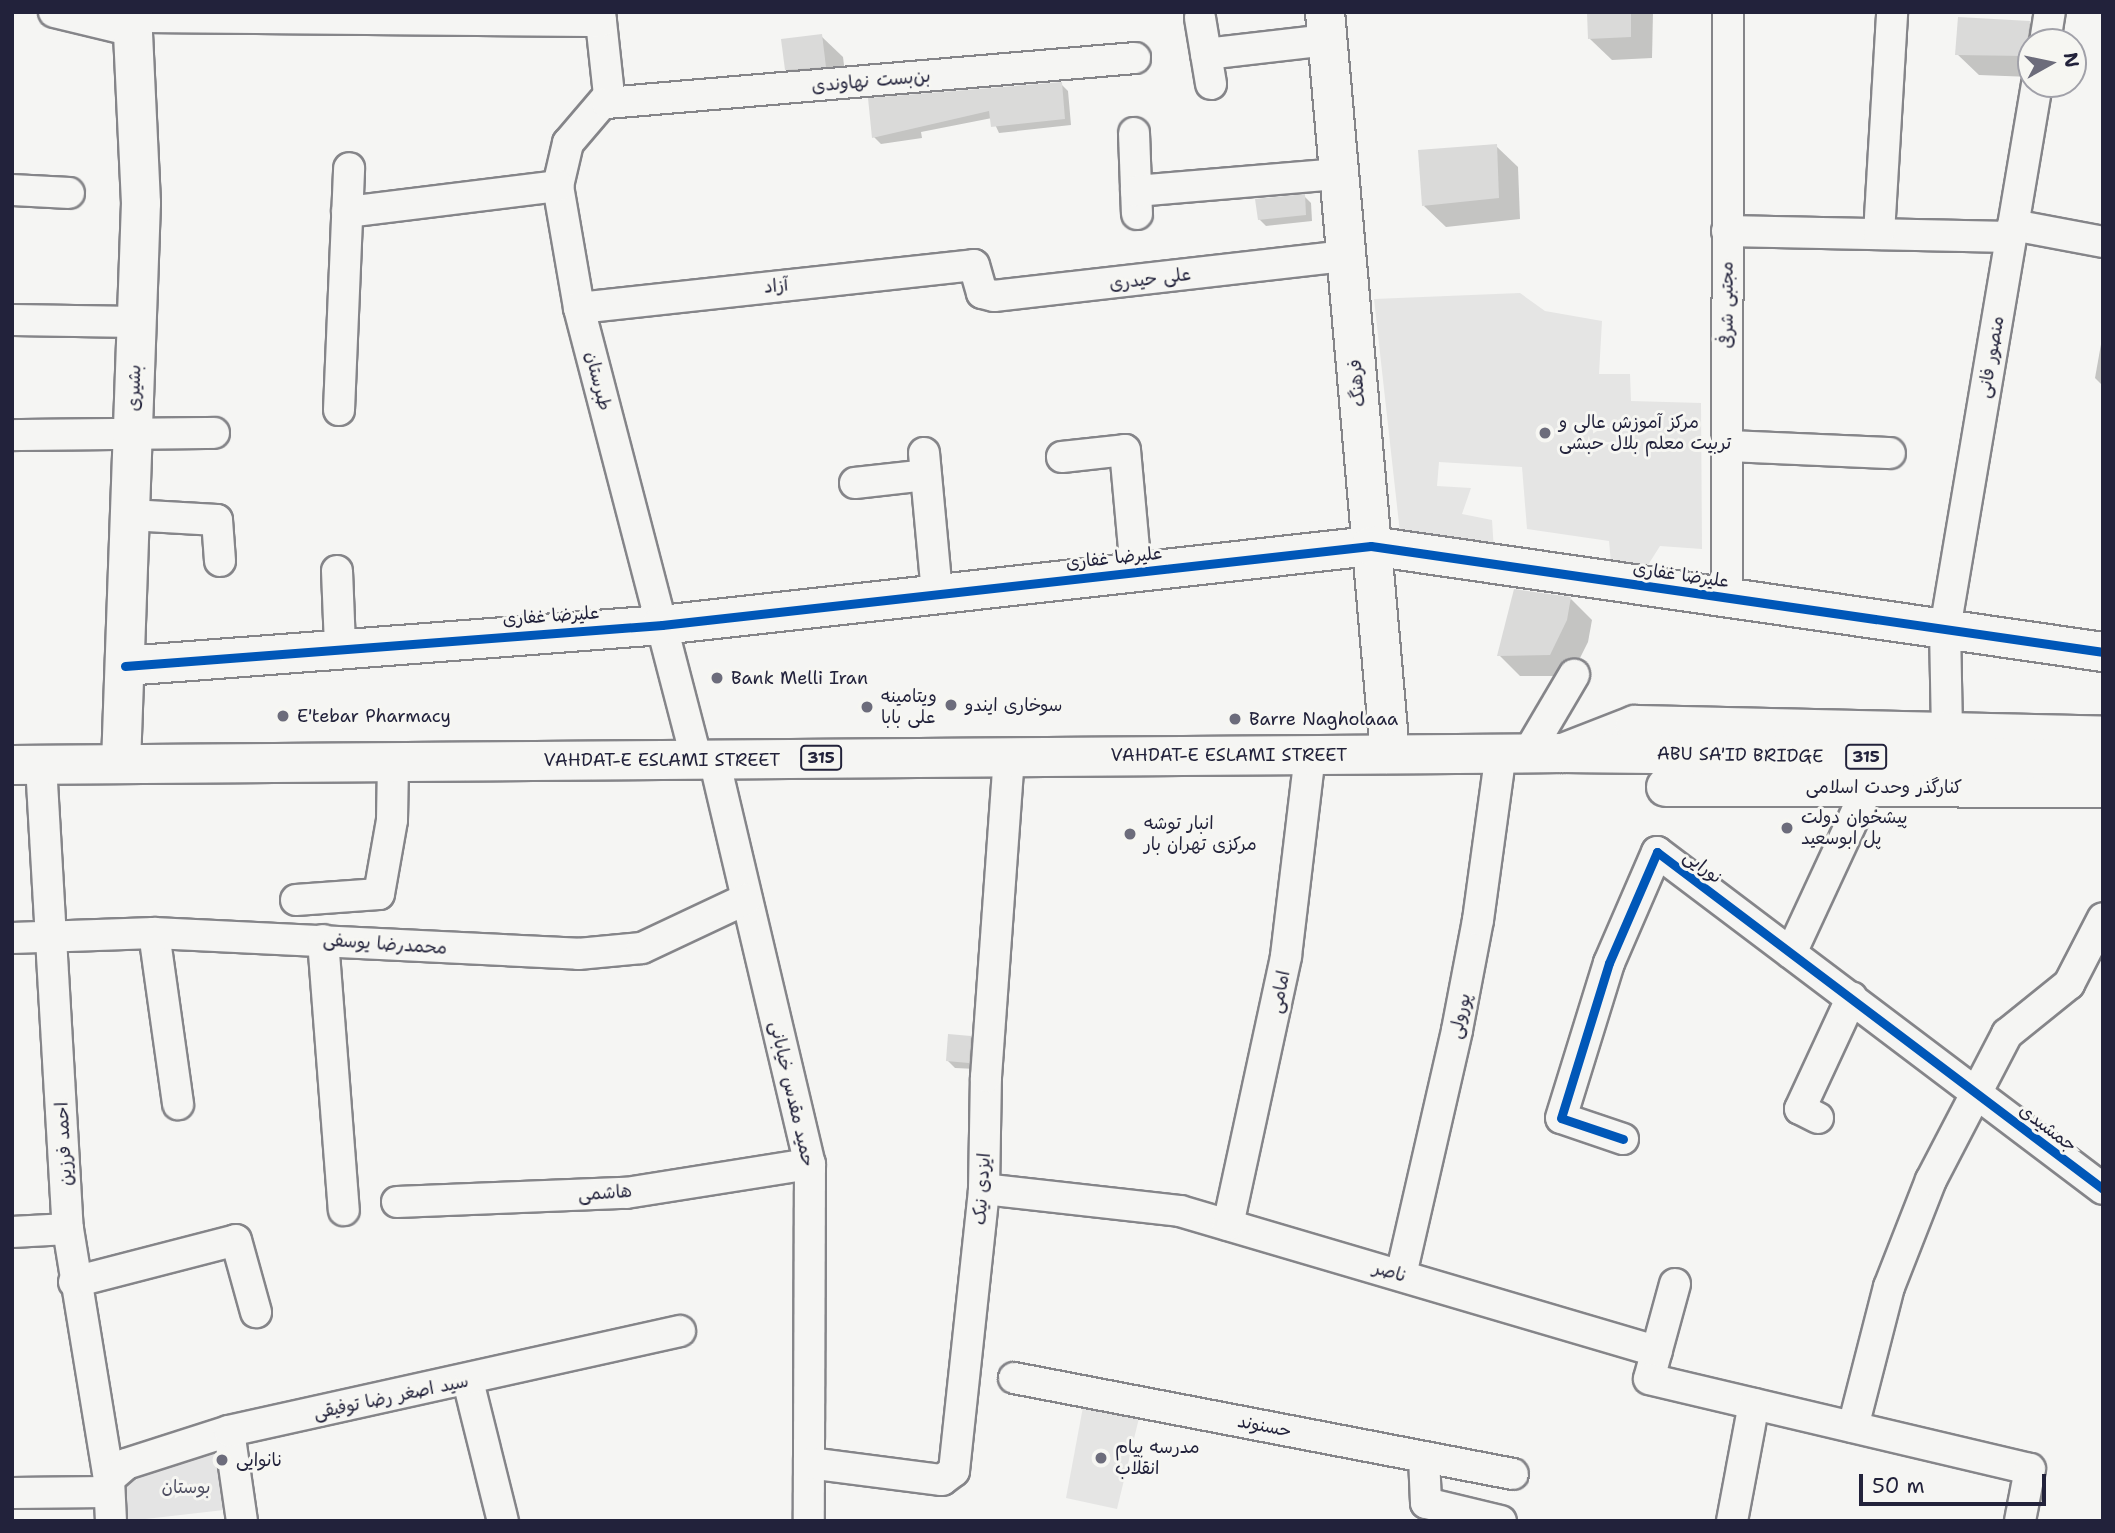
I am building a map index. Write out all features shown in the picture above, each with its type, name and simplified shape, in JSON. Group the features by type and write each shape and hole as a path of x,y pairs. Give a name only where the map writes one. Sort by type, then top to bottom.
{"street":[{"path":"54,12 132,20 369,16 600,17 607,103"},
{"name":"مجتبی شرفی","path":"1727,597 1728,12"},
{"path":"1879,234 1892,12"},
{"path":"1200,18 1211,83"},
{"name":"بشیری","path":"121,764 141,203 132,20"},
{"path":"1206,54 1326,26"},
{"name":"فرهنگ","path":"1326,26 1390,754"},
{"name":"بن‌بست نهاوندی","path":"607,103 1135,58"},
{"name":"منصور فانی","path":"1947,732 1945,629 2035,98"},
{"name":"طبرستان","path":"607,103 568,143 558,186 579,308 663,625 705,759"},
{"path":"1134,133 1136,202 1339,174"},
{"path":"340,410 349,168"},
{"path":"347,212 558,186"},
{"path":"12,190 69,193"},
{"path":"1727,231 1879,234 2012,231 2103,242"},
{"name":"علی حیدری","path":"978,279 1041,291 1346,256"},
{"name":"آزاد","path":"579,308 978,279"},
{"path":"12,320 137,322"},
{"path":"12,435 214,433"},
{"path":"1727,446 1890,453"},
{"path":"1062,457 1125,450 1136,572"},
{"path":"855,483 925,464 937,594"},
{"path":"130,515 217,520 220,561"},
{"name":"علیرضا غفاری","path":"125,666 340,646 663,625 1371,546 2103,652"},
{"path":"337,570 340,646"},
{"path":"1531,753 1574,675"},
{"name":"VAHDAT-E ESLAMI STREET","path":"1531,753 1635,725 2103,736"},
{"name":"پورولی","path":"1401,1275 1460,1016 1531,753"},
{"name":"VAHDAT-E ESLAMI STREET","path":"27,765 1629,754"},
{"name":"ABU SA'ID BRIDGE","path":"1629,754 2103,759"},
{"name":"امامی","path":"1228,1225 1286,956 1310,755"},
{"name":"ایزدی نیک","path":"809,1463 950,1478 984,1189 986,1077 1009,757"},
{"name":"حمید مقدس خیابانی","path":"705,759 746,898 810,1164 809,1521"},
{"path":"296,900 379,894 392,820 393,762"},
{"name":"احمد فرزین","path":"27,765 53,936 68,1229 74,1282 110,1497"},
{"name":"کنارگذر وحدت اسلامی","path":"1666,787 2103,788"},
{"path":"1791,953 1868,788"},
{"name":"نورایی","path":"1623,1139 1561,1118 1609,963 1657,852 1852,997 1974,1093"},
{"name":"محمدرضا یوسفی","path":"12,937 154,933 578,954 642,947 746,898"},
{"path":"1853,1427 1889,1287 1931,1180 2007,1034 2069,984 2103,918"},
{"path":"154,933 178,1104"},
{"path":"323,940 345,1210"},
{"path":"1818,1118 1800,1109 1852,997"},
{"name":"جمشیدی","path":"1974,1093 2103,1189"},
{"name":"هاشمی","path":"397,1202 626,1194 810,1164"},
{"name":"ناصر","path":"984,1189 1180,1210 1657,1351"},
{"path":"12,1232 68,1229"},
{"path":"74,1282 236,1240 256,1312"},
{"path":"1675,1284 1649,1379 2030,1469 2020,1521"},
{"name":"سید اصغر رضا توفیقی","path":"110,1497 127,1464 229,1431 468,1381 680,1331"},
{"name":"حسنوند","path":"1014,1378 1513,1474"},
{"path":"468,1381 503,1521"},
{"path":"1732,1521 1754,1404"},
{"path":"229,1431 242,1521"},
{"path":"1424,1457 1426,1503 1501,1521"},
{"path":"12,1493 110,1497"}],"shaded area":[{"name":"مرکز آموزش عالی و تربیت معلم بلال حبشی","path":"1520,293 1545,311 1602,321 1599,374 1630,374 1631,401 1701,403 1702,549 1660,546 1648,565 1611,563 1609,541 1527,529 1522,467 1439,462 1437,486 1471,488 1462,514 1492,520 1494,551 1400,533 1374,299"},
{"name":"مدرسه پیام انقلاب","path":"1083,1407 1139,1418 1117,1509 1066,1498"}],"green space":[{"name":"بوستان","path":"215,1452 224,1510 128,1521 121,1483 143,1469"}],"building":[{"path":"1587,12 1631,12 1631,37 1588,39"},
{"path":"1958,17 2030,21 2029,28 2017,28 2017,56 1955,55"},
{"path":"822,34 826,67 785,70 781,39"},
{"path":"1062,82 1065,119 991,127 989,111 872,138 868,98"},
{"path":"1497,144 1499,198 1422,206 1418,150"},
{"path":"1305,194 1306,215 1258,220 1255,199"},
{"path":"1514,589 1571,597 1567,620 1550,655 1497,656"},
{"path":"948,1034 971,1036 969,1063 946,1061"}],"cycle path":[{"path":"125,666 662,625 1371,546 2103,652"},
{"path":"1623,1139 1561,1118 1609,963 1657,852 2103,1189"}],"place":[{"name":"مرکز آموزش عالی و تربیت معلم بلال حبشی","path":"1545,433"},
{"name":"Bank Melli Iran","path":"717,678"},
{"name":"سوخاری ایندو","path":"951,705"},
{"name":"ویتامینه علی بابا","path":"867,707"},
{"name":"E'tebar Pharmacy","path":"283,716"},
{"name":"Barre Nagholaaa","path":"1235,719"},
{"name":"پیشخوان دولت پل ابوسعید","path":"1787,828"},
{"name":"انبار توشه مرکزی تهران بار","path":"1130,834"},
{"name":"مدرسه پیام انقلاب","path":"1101,1458"},
{"name":"نانوایی","path":"222,1460"}]}
